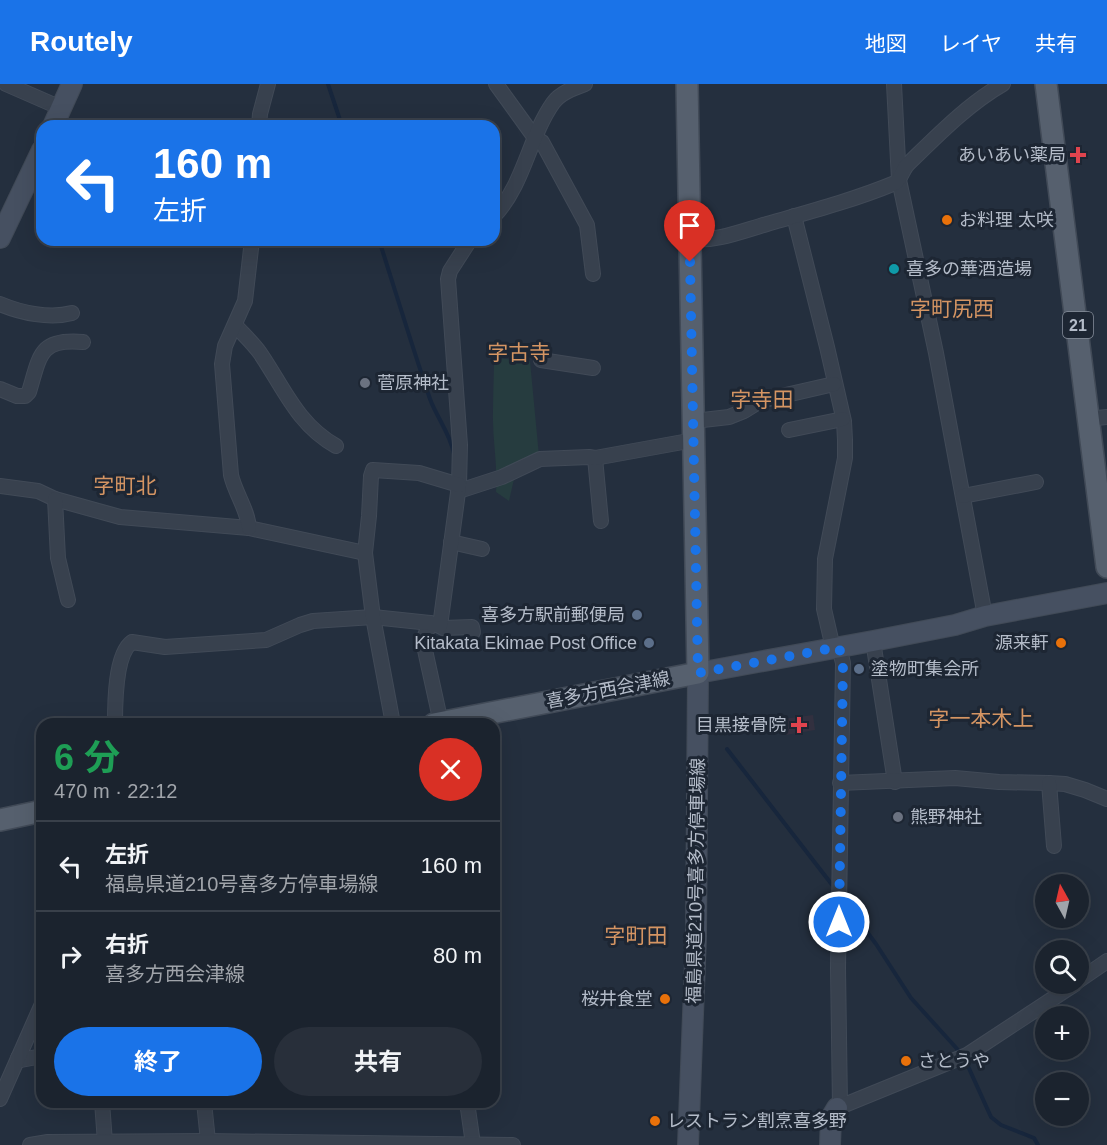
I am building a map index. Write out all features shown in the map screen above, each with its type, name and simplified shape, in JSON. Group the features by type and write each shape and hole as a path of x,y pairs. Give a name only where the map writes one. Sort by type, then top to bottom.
{"main road":[{"path":"57,117 72,84"},
{"path":"687,84 698,673 1107,594"},
{"name":"21","path":"1046,84 1078,327 1097,418 1107,567"},
{"path":"0,238 36,163"},
{"name":"喜多方西会津線","path":"469,718 698,673"},
{"name":"福島県道210号喜多方停車場線","path":"688,1145 696,936 698,673"},
{"path":"0,820 36,812"},
{"path":"830,1145 831,1118 838,1107"}],"street":[{"path":"6,84 57,117"},
{"path":"260,120 268,84"},
{"path":"496,84 535,138 542,142 587,225 593,274"},
{"path":"500,207 514,186 554,102 574,87 585,84"},
{"path":"894,84 899,180 936,353 985,616"},
{"path":"690,239 702,241 721,237 887,187 899,180 903,171 913,160 968,110 1003,84"},
{"path":"794,216 843,418 845,440 845,458 825,559 824,609 843,663 838,1107 967,1055 1060,994"},
{"path":"249,528 231,475 222,364 223,351 245,301 251,246"},
{"path":"437,718 423,641 435,624 461,487 448,279 450,271 466,246"},
{"path":"0,304 34,313 64,315 72,313"},
{"path":"235,325 259,352 303,419 320,437 336,446"},
{"path":"0,389 17,396 25,396 30,392 42,351 52,345 83,342"},
{"path":"541,360 593,368"},
{"path":"392,718 364,553 373,470 419,473 461,487 502,477 540,459 595,458 694,430 744,411 760,401 834,384"},
{"path":"789,430 843,418"},
{"path":"595,458 601,521"},
{"path":"963,496 1036,482"},
{"path":"0,486 38,491 55,499 120,517 249,528 364,553"},
{"path":"55,499 58,558 68,600"},
{"path":"451,542 482,549"},
{"path":"115,718 117,681 126,646 132,642 165,647 266,640 313,621 374,617 435,624 443,628 472,627 472,633"},
{"path":"873,641 895,782"},
{"path":"840,783 955,778 1049,783 1085,789 1107,798"},
{"path":"1049,783 1054,846"},
{"path":"1089,973 1107,961"},
{"path":"0,1099 36,1018"},
{"path":"18,1058 21,1060 36,1057"},
{"path":"102,1108 105,1142"},
{"path":"205,1108 208,1141"},
{"path":"466,1144 467,1108"},
{"path":"30,1145 48,1142 208,1141 513,1145"}],"shaded area":[{"name":"目黒接骨院","path":"813,715 815,730 786,735 783,719"}],"green space":[{"path":"494,358 530,361 539,456 514,479 509,501 496,492 493,421"}],"waterway":[{"path":"328,84 340,120"},
{"path":"381,246 430,399 450,439 454,454"},
{"path":"727,749 833,886"},
{"path":"844,901 876,944 911,998 959,1051"},
{"path":"967,1064 991,1117 1001,1125 1034,1138 1038,1145"}],"place":[{"name":"あいあい薬局","path":"1078,155"},
{"name":"お料理 太咲","path":"947,220"},
{"name":"喜多の華酒造場","path":"894,269"},
{"name":"菅原神社","path":"365,383"},
{"name":"喜多方駅前郵便局","path":"637,615"},
{"name":"Kitakata Ekimae Post Office","path":"649,643"},
{"name":"源来軒","path":"1061,643"},
{"name":"塗物町集会所","path":"859,669"},
{"name":"目黒接骨院","path":"799,725"},
{"name":"熊野神社","path":"898,817"},
{"name":"桜井食堂","path":"665,999"},
{"name":"さとうや","path":"906,1061"},
{"name":"レストラン割烹喜多野","path":"655,1121"}],"district":[{"name":"字町尻西","path":"952,309"},
{"name":"字古寺","path":"519,353"},
{"name":"字寺田","path":"762,400"},
{"name":"字町北","path":"125,486"},
{"name":"字一本木上","path":"981,719"},
{"name":"字町田","path":"636,936"}],"route":[{"path":"690,262 698,673 839,647 843,663 839,922"}]}
